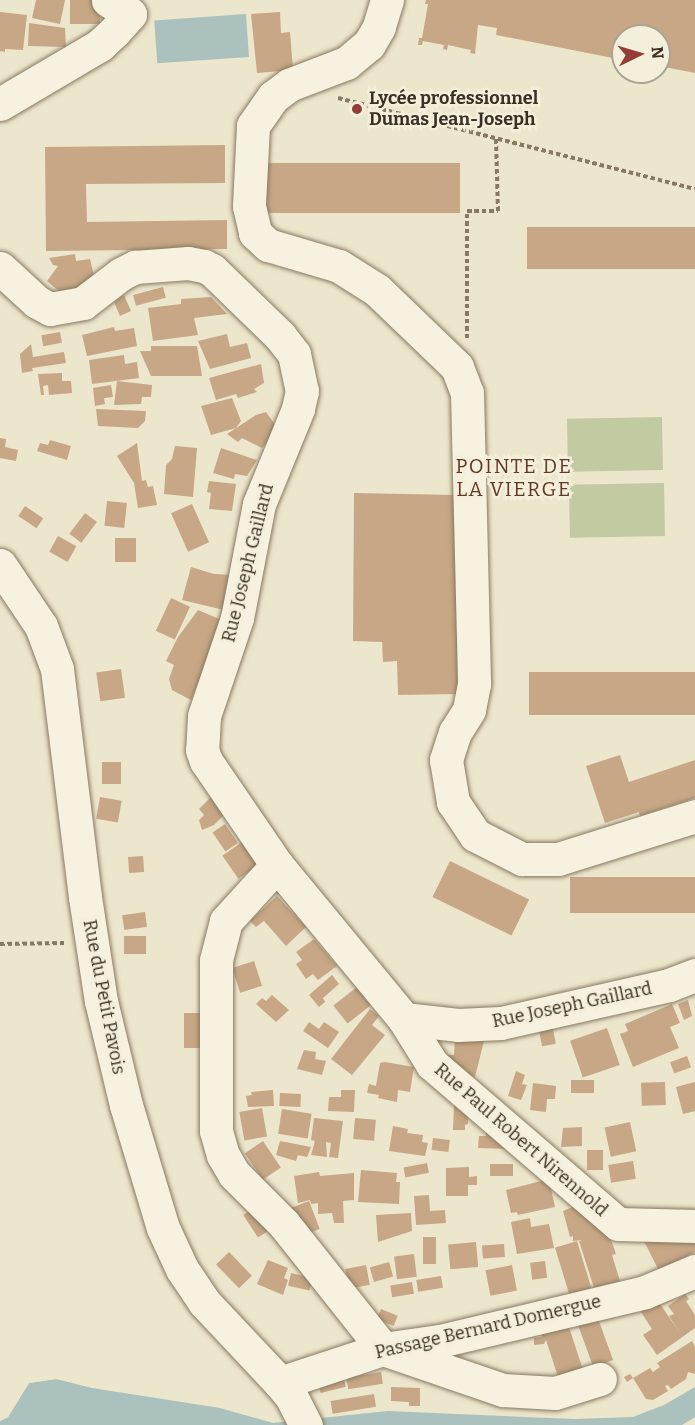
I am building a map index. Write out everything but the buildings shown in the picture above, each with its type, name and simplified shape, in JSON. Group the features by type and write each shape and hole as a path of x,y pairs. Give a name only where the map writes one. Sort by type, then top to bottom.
{"street":[{"path":"0,104 100,45 114,32 130,14 108,0"},
{"path":"387,0 379,27 369,44 354,57 346,63 289,85 273,97 254,126 249,206 255,233 268,245 339,266 377,290 457,367 467,393 474,684 469,710 455,732 446,760 453,802 475,835 522,859 558,859 695,816"},
{"name":"Rue Joseph Gaillard","path":"0,268 37,302 50,309 83,303 135,267 188,263 204,266 212,270 279,336 294,354 302,391 298,409 259,504 237,618 209,700 201,735 202,750 206,761 277,865 404,1019 458,1025 501,1023 669,985 695,975"},
{"name":"Rue du Petit Pavois","path":"0,565 41,626 57,669 101,1001 126,1105 163,1228 182,1269 204,1302 285,1390 306,1425"},
{"path":"277,865 226,921 216,960 216,1131 223,1155 234,1174 284,1224 383,1349 503,1390 555,1393 600,1379"},
{"name":"Rue Paul Robert Nirennold","path":"404,1019 432,1064 618,1224 695,1227"},
{"name":"Passage Bernard Domergue","path":"285,1390 383,1349 440,1341 645,1292 695,1271"}],"path":[{"path":"335,97 695,189"},
{"path":"467,348 466,211 498,211 496,138"},
{"path":"0,944 54,945 91,939"}],"green space":[{"path":"662,417 663,470 568,472 567,419"},
{"path":"664,483 665,536 570,538 569,485"}],"water":[{"path":"246,14 249,57 157,63 154,20"},
{"path":"56,1379 92,1388 220,1408 273,1423 388,1411 574,1419 633,1417 664,1405 695,1387 695,1417 682,1425 0,1425 0,1421 8,1417 29,1383"}],"pier":[{"path":"56,1376 56,1379 29,1383 8,1417 0,1421 27,1381"}],"place":[{"name":"Lycée professionnel Dumas Jean-Joseph","path":"357,109"}],"district":[{"name":"POINTE DE LA VIERGE","path":"514,478"}]}
